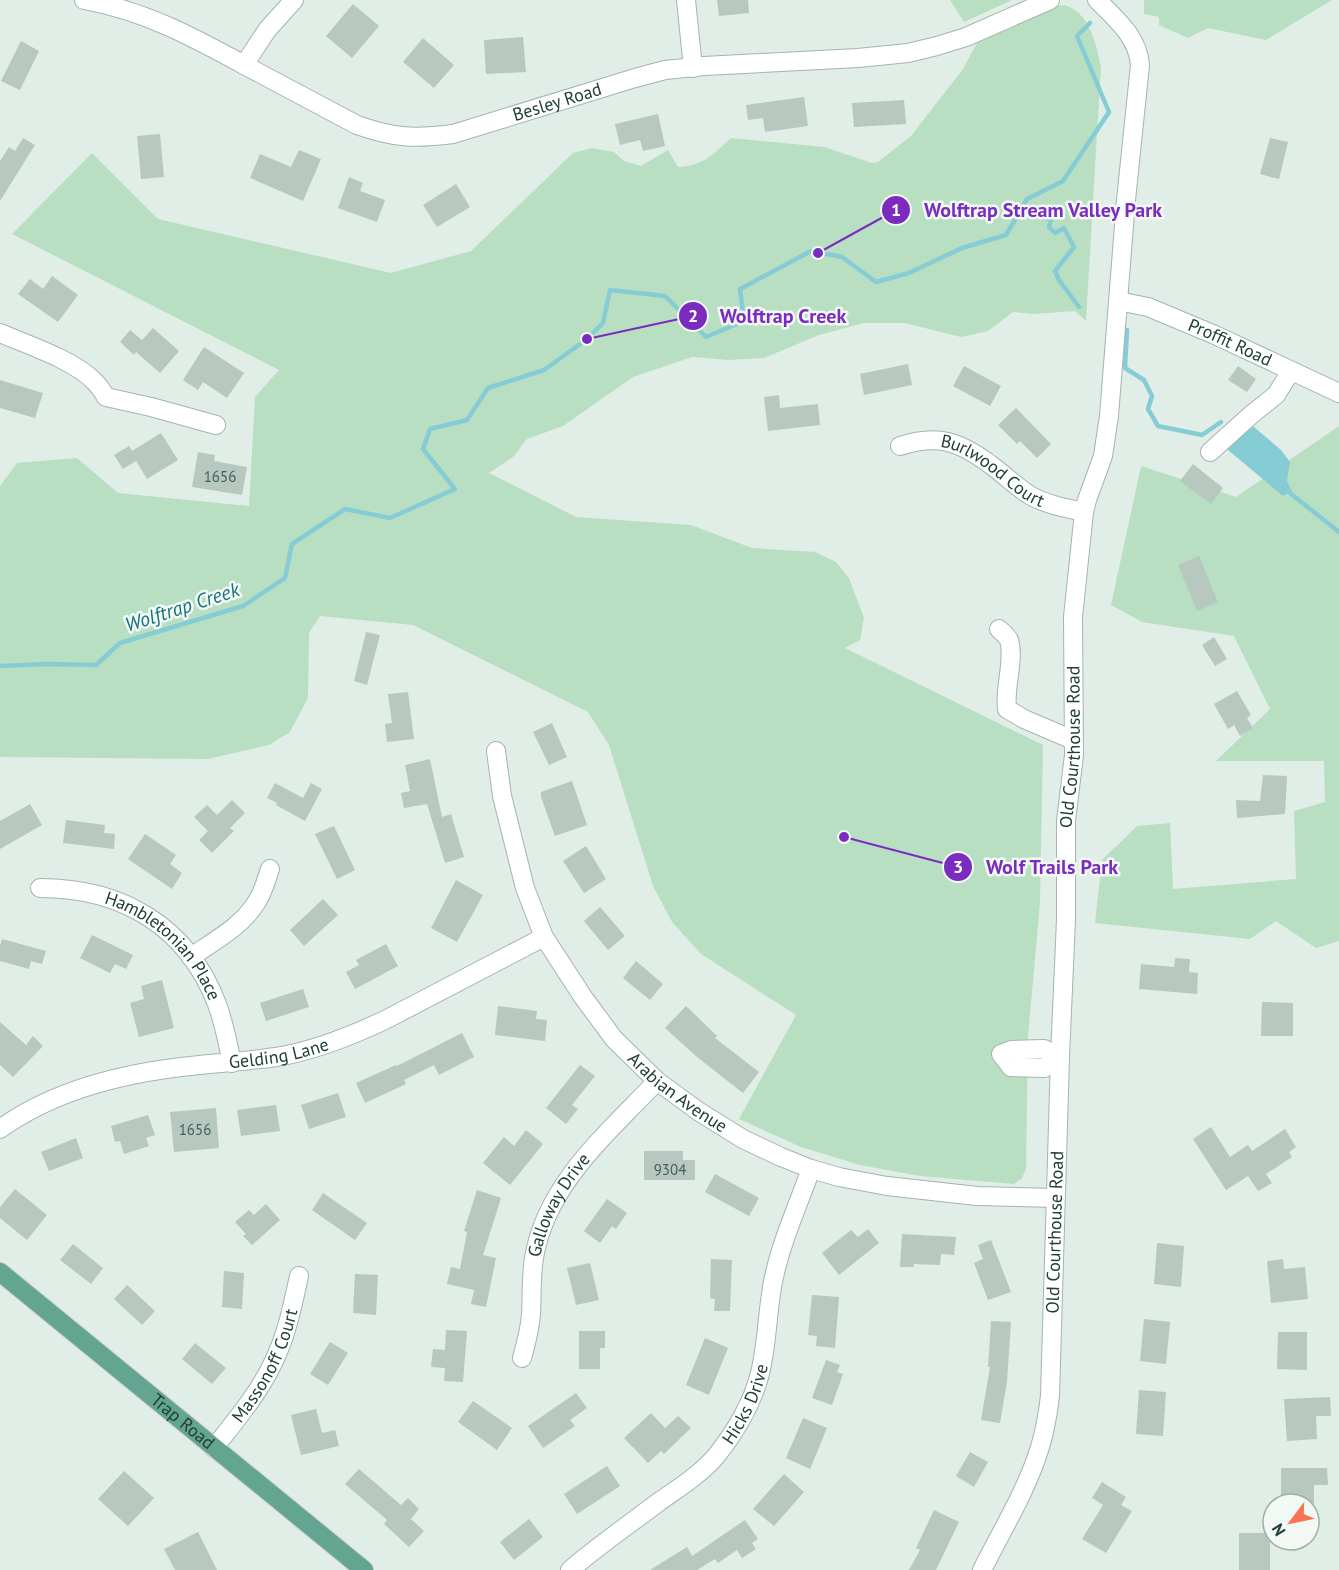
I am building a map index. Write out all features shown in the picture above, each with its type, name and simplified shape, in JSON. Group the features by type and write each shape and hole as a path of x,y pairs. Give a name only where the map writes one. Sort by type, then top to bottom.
{"main road":[{"name":"Trap Road","path":"0,1272 364,1570"}],"street":[{"name":"Besley Road","path":"84,0 132,11 161,22 357,125 380,133 402,137 453,134 665,70 908,53 966,37 1050,0"},
{"path":"244,65 267,30 294,0"},
{"path":"686,0 693,68"},
{"name":"Old Courthouse Road","path":"982,1570 1032,1468 1040,1446 1047,1414 1051,1372 1066,920 1066,821 1074,755 1073,617 1084,512 1103,456 1109,416 1126,200 1140,65 1135,44 1128,32 1097,0"},
{"name":"Proffit Road","path":"1118,302 1148,306 1339,393"},
{"path":"0,333 72,364 96,383 106,397 216,425"},
{"path":"1210,452 1276,395 1291,371"},
{"name":"Burlwood Court","path":"900,446 932,439 950,441 991,465 1032,497 1054,506 1084,512"},
{"path":"999,629 1008,637 1011,650 1007,709 1024,719 1073,740"},
{"name":"Arabian Avenue","path":"496,751 502,796 525,888 544,938 582,997 614,1039 657,1081 698,1111 743,1139 811,1169 887,1186 978,1196 1055,1198"},
{"path":"192,957 244,918 256,903 270,869"},
{"name":"Hambletonian Place","path":"40,888 91,893 116,900 158,923 176,939 192,957 217,1004 232,1063"},
{"name":"Gelding Lane","path":"0,1129 42,1103 123,1077 163,1069 279,1056 322,1045 385,1020 544,938"},
{"name":"Galloway Drive","path":"522,1358 531,1315 534,1258 549,1208 581,1161 657,1081"},
{"name":"Hicks Drive","path":"570,1570 696,1475 715,1457 734,1432 756,1387 763,1360 773,1280 780,1251 811,1169"},
{"name":"Massonoff Court","path":"214,1449 262,1385 275,1359 285,1333 299,1276"}],"green space":[{"path":"950,0 1012,0 964,22"},
{"path":"1144,0 1332,0 1266,40 1208,28 1188,38 1159,25 1159,17 1144,14"},
{"path":"1064,5 1080,14 1086,22 1094,39 1101,67 1086,321 1075,311 1033,314 1013,312 988,331 961,337 905,323 864,323 819,335 764,358 729,360 692,357 633,377 563,426 527,439 513,457 489,473 576,517 691,525 752,548 815,552 836,562 849,578 864,618 860,640 845,648 1043,745 1040,903 1028,1037 1026,1169 1022,1178 1014,1184 920,1176 860,1165 801,1147 739,1119 796,1015 701,954 672,922 653,886 609,745 588,712 413,625 320,616 309,633 308,698 290,732 269,745 208,759 0,757 0,486 17,463 77,458 118,493 249,506 255,397 279,370 12,234 92,153 158,219 391,273 471,251 573,153 592,148 614,152 624,161 641,166 668,150 678,167 701,162 731,138 824,147 872,163 878,162 911,136 963,69 977,43"},
{"path":"1339,426 1339,941 1316,948 1276,921 1250,939 1095,923 1102,860 1137,826 1170,823 1173,889 1296,879 1294,811 1325,802 1324,761 1216,761 1270,709 1234,636 1142,622 1111,605 1141,466 1236,497"}],"water":[{"path":"1254,427 1281,450 1290,462 1287,481 1292,491 1283,496 1228,450 1226,443 1245,428"}],"building":[{"path":"717,0 748,0 749,13 719,16"},
{"path":"353,4 379,26 352,58 326,36"},
{"path":"523,37 526,72 486,74 484,40"},
{"path":"423,38 454,65 434,88 403,62"},
{"path":"21,41 39,51 20,90 1,81"},
{"path":"804,97 808,126 765,132 763,118 748,120 746,105"},
{"path":"904,100 906,124 854,127 852,103"},
{"path":"658,114 665,146 643,151 640,140 620,145 615,124"},
{"path":"160,134 164,177 141,179 137,136"},
{"path":"23,138 35,145 0,201 0,161 9,147 15,151"},
{"path":"1270,138 1288,142 1279,179 1260,174"},
{"path":"299,150 321,159 303,201 250,178 260,154 291,167"},
{"path":"349,177 363,183 360,191 385,200 377,222 338,208"},
{"path":"456,184 470,207 437,227 423,205"},
{"path":"52,276 78,295 58,322 18,294 30,279 43,289"},
{"path":"153,328 179,351 160,373 136,352 134,355 120,342 130,330 142,340"},
{"path":"204,347 244,373 227,398 203,382 198,390 183,380"},
{"path":"908,364 912,385 864,395 860,374"},
{"path":"964,366 1001,386 990,406 953,386"},
{"path":"1238,366 1256,379 1247,392 1228,380"},
{"path":"0,380 43,393 35,418 0,408"},
{"path":"779,395 780,408 818,404 820,425 768,431 764,397"},
{"path":"1016,408 1051,444 1037,458 1020,441 1017,444 998,425"},
{"path":"161,433 178,460 147,479 136,461 123,469 114,455 129,446 132,451"},
{"path":"198,452 215,455 214,461 247,467 242,495 192,487"},
{"path":"1193,464 1223,488 1211,504 1180,481"},
{"path":"1199,556 1218,602 1197,611 1178,565"},
{"path":"366,632 380,635 367,685 354,681"},
{"path":"1214,637 1227,659 1215,666 1202,645"},
{"path":"1237,691 1251,715 1247,718 1253,728 1240,736 1234,725 1228,729 1214,704"},
{"path":"408,692 414,739 387,742 385,724 392,723 388,694"},
{"path":"552,723 567,757 549,765 533,732"},
{"path":"430,759 442,817 451,814 464,857 445,863 427,804 404,808 401,793 410,791 405,765"},
{"path":"1263,775 1287,776 1285,814 1237,818 1236,800 1260,801"},
{"path":"572,781 587,825 555,836 541,792"},
{"path":"275,783 303,798 311,783 322,789 305,821 267,798"},
{"path":"232,800 245,813 230,828 234,831 212,853 199,840 208,831 194,817 207,805 217,815"},
{"path":"30,804 42,825 0,849 0,821"},
{"path":"66,820 105,825 104,833 115,834 114,849 63,843"},
{"path":"334,826 355,870 337,879 315,834"},
{"path":"145,834 176,855 170,864 182,873 172,889 128,859"},
{"path":"586,846 606,879 584,893 563,861"},
{"path":"456,880 483,895 457,942 431,928"},
{"path":"323,899 338,915 304,946 290,930"},
{"path":"600,907 625,936 608,950 584,921"},
{"path":"92,935 133,955 126,969 115,964 110,973 80,958"},
{"path":"2,939 46,951 42,964 31,961 29,969 0,961"},
{"path":"386,944 398,966 355,989 346,972 359,965 356,960"},
{"path":"1175,958 1190,959 1189,972 1198,973 1197,994 1139,989 1141,964 1174,967"},
{"path":"636,961 663,984 650,1000 623,978"},
{"path":"162,980 174,1028 139,1037 130,1003 144,999 141,986"},
{"path":"303,989 309,1007 266,1021 260,1003"},
{"path":"1262,1002 1293,1003 1293,1036 1261,1036"},
{"path":"498,1006 537,1011 536,1019 547,1020 545,1041 495,1035"},
{"path":"686,1006 717,1036 715,1038 759,1072 743,1093 665,1028"},
{"path":"0,1022 26,1045 33,1036 43,1046 13,1077 0,1065"},
{"path":"462,1033 474,1057 439,1075 434,1065 404,1080 406,1084 365,1103 356,1083 397,1066"},
{"path":"580,1065 595,1076 572,1105 578,1109 566,1124 546,1108"},
{"path":"338,1093 346,1117 309,1129 301,1105"},
{"path":"276,1105 280,1131 241,1136 237,1110"},
{"path":"216,1108 219,1148 174,1152 170,1112"},
{"path":"148,1115 155,1135 146,1138 149,1146 124,1154 120,1141 115,1142 111,1126"},
{"path":"1211,1127 1230,1157 1248,1145 1252,1151 1285,1129 1296,1147 1289,1152 1292,1157 1266,1174 1272,1183 1258,1191 1248,1176 1226,1190 1193,1139"},
{"path":"526,1130 543,1144 510,1185 483,1163 504,1137 514,1146"},
{"path":"76,1138 83,1158 49,1171 41,1152"},
{"path":"644,1151 683,1151 683,1160 695,1160 695,1180 644,1180"},
{"path":"715,1174 759,1198 749,1216 705,1192"},
{"path":"15,1189 47,1215 27,1240 0,1218 0,1207"},
{"path":"477,1190 501,1198 483,1255 496,1258 486,1307 471,1304 474,1290 447,1284 451,1267 460,1269 467,1232 464,1231"},
{"path":"323,1193 367,1223 355,1240 312,1210"},
{"path":"607,1199 627,1213 616,1229 612,1226 600,1243 584,1231"},
{"path":"266,1204 280,1220 252,1245 243,1236 246,1234 235,1222 249,1210 254,1215"},
{"path":"868,1229 879,1243 839,1275 822,1253 851,1230 858,1237"},
{"path":"902,1234 956,1237 954,1255 941,1254 940,1265 914,1264 914,1267 900,1267"},
{"path":"991,1240 1011,1292 988,1300 974,1263 983,1259 978,1245"},
{"path":"1157,1243 1184,1246 1181,1287 1154,1284"},
{"path":"73,1244 103,1268 91,1284 60,1260"},
{"path":"711,1259 732,1260 730,1311 714,1311 715,1299 710,1298"},
{"path":"1283,1259 1284,1269 1305,1267 1308,1299 1271,1303 1267,1261"},
{"path":"590,1263 599,1300 576,1305 567,1268"},
{"path":"224,1271 244,1273 242,1309 222,1307"},
{"path":"355,1274 378,1275 376,1315 353,1313"},
{"path":"127,1285 155,1311 142,1325 114,1299"},
{"path":"812,1295 839,1297 835,1348 816,1346 817,1336 808,1335"},
{"path":"1144,1319 1170,1322 1166,1364 1140,1361"},
{"path":"991,1321 1011,1322 1007,1382 1000,1423 981,1420 990,1367 988,1367"},
{"path":"446,1330 467,1331 463,1382 444,1381 445,1368 431,1367 433,1349 445,1350"},
{"path":"579,1331 605,1331 605,1348 600,1348 600,1369 579,1369"},
{"path":"1278,1332 1307,1332 1307,1370 1277,1369"},
{"path":"705,1338 728,1348 709,1395 686,1385"},
{"path":"330,1342 348,1353 328,1385 310,1374"},
{"path":"195,1343 226,1368 212,1384 182,1359"},
{"path":"826,1360 840,1365 837,1372 843,1374 832,1405 812,1398"},
{"path":"1139,1390 1166,1392 1163,1436 1136,1434"},
{"path":"576,1393 587,1408 570,1420 575,1426 543,1448 528,1426"},
{"path":"1330,1397 1331,1416 1316,1416 1317,1439 1287,1441 1284,1399"},
{"path":"473,1401 512,1428 497,1450 458,1422"},
{"path":"316,1409 322,1433 335,1430 339,1446 301,1455 291,1415"},
{"path":"651,1413 665,1428 678,1416 691,1428 664,1454 661,1451 648,1463 624,1438"},
{"path":"803,1418 827,1428 810,1469 786,1458"},
{"path":"970,1452 988,1462 974,1487 956,1476"},
{"path":"607,1466 620,1486 577,1514 564,1494"},
{"path":"1281,1468 1327,1468 1328,1485 1314,1485 1314,1492 1281,1492"},
{"path":"359,1469 401,1505 408,1498 419,1509 411,1519 424,1531 409,1547 384,1524 387,1520 345,1484"},
{"path":"124,1471 154,1498 128,1526 98,1499"},
{"path":"784,1474 804,1492 774,1526 753,1509"},
{"path":"1102,1482 1126,1497 1121,1505 1132,1511 1106,1553 1082,1539 1103,1505 1092,1498"},
{"path":"934,1510 959,1522 936,1570 909,1570 920,1550 916,1548"},
{"path":"529,1519 543,1537 514,1560 500,1542"},
{"path":"745,1520 758,1539 752,1543 756,1549 742,1558 737,1550 718,1563 715,1559 697,1570 650,1570 687,1547 692,1556"},
{"path":"198,1532 217,1570 175,1570 164,1549"},
{"path":"1239,1533 1261,1533 1261,1552 1270,1552 1270,1570 1239,1570"}],"waterway":[{"name":"Wolftrap Creek","path":"0,666 96,665 120,643 243,606 285,578 292,544 345,509 390,518 455,489 423,449 430,429 467,420 488,388 544,370 587,339 603,323 610,290 665,296 706,337 744,321 740,289 811,251 842,257 876,282 909,273 962,248 1006,235 1027,199 1063,181 1109,112 1077,36 1090,23"},
{"path":"1017,216 1034,214 1051,220 1049,227 1055,233 1064,228 1074,247 1055,271 1079,307"},
{"path":"1127,330 1125,368 1144,380 1152,396 1148,409 1158,426 1202,435 1221,422"},
{"path":"1285,489 1339,532"}],"place":[{"name":"Wolftrap Stream Valley Park","path":"818,253"},
{"name":"Wolftrap Creek","path":"587,339"},
{"name":"Wolf Trails Park","path":"844,837"}]}
